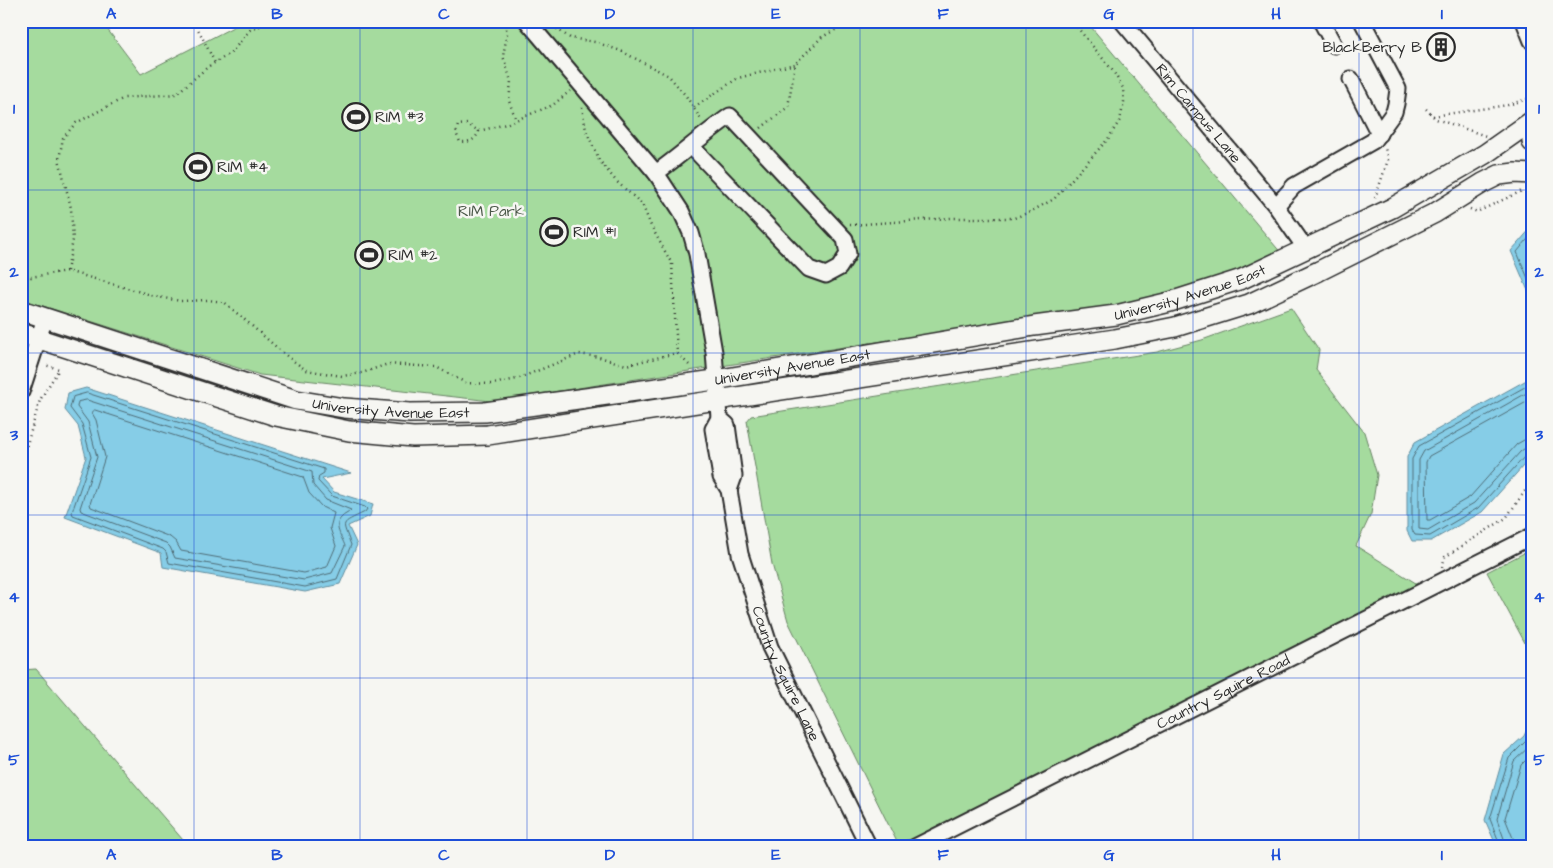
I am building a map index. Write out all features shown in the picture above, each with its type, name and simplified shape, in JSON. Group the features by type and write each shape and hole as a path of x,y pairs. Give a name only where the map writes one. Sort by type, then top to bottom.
{"main road":[{"name":"University Avenue East","path":"21,310 296,400 344,408 410,413 485,412 715,380 1034,326 1116,315 1170,302 1242,279 1392,208 1485,154 1532,121"},
{"name":"University Avenue East","path":"29,335 276,416 349,431 413,437 488,435 718,409 1175,327 1249,304 1435,213 1499,175 1515,173 1532,174"}],"street":[{"path":"526,21 656,173 681,211 698,254 714,352 715,380"},
{"name":"Rim Campus Lane","path":"1122,21 1276,206 1306,249"},
{"path":"1321,21 1334,45"},
{"path":"1362,21 1398,89 1394,112 1382,139"},
{"path":"1524,21 1532,41"},
{"path":"1351,78 1382,139"},
{"path":"656,173 710,130 730,116 845,239 848,254 839,268 826,275 809,269 691,146"},
{"path":"1276,206 1294,186 1373,141 1382,139"},
{"path":"21,392 29,335 45,318"},
{"name":"Country Squire Lane","path":"715,380 718,409 727,425 734,476 729,490 740,554 770,647 869,847"},
{"name":"Country Squire Road","path":"915,847 1532,536"}],"path":[{"path":"194,21 215,63"},
{"path":"67,271 73,240 71,208 59,159 63,138 76,123 124,98 176,94 215,63 230,54 250,30 272,21"},
{"path":"500,21 506,28 507,36 503,56 511,81 509,100 516,120"},
{"path":"552,21 554,26 570,38 595,42 621,51 669,76 710,130"},
{"path":"694,107 738,78 795,64 822,37 852,21"},
{"path":"833,227 950,218 1014,218 1054,199 1108,139 1120,120 1124,102 1123,88 1113,71 1072,21"},
{"path":"750,137 788,107 795,64"},
{"path":"479,131 476,138 470,142 460,142 456,133 458,125 468,124 479,131 516,120 553,105 578,83"},
{"path":"21,274 31,277 67,271 180,301 208,300 224,302 306,370 342,376 362,373 388,364 436,366 466,383 493,384 517,379 580,354 599,356 626,365 676,353 672,264 651,226 642,204 616,181 599,160 586,130 578,83"},
{"path":"1433,116 1508,105 1528,99"},
{"path":"1426,109 1436,119 1490,138"},
{"path":"1375,198 1388,160 1382,139"},
{"path":"1477,212 1532,186"},
{"path":"21,465 40,400 59,369 56,368"},
{"path":"1448,579 1442,566 1446,557 1506,518 1532,481"}],"green space":[{"name":"RIM Park","path":"21,21 101,21 141,74 245,21 1086,21 1282,254 1209,284 1123,304 491,401 260,375 21,299"},
{"path":"1291,308 1319,350 1316,370 1364,432 1377,475 1371,514 1356,546 1419,585 918,838 897,842 788,621 772,564 747,421 751,416 1157,352 1202,340"},
{"path":"1532,549 1532,656 1487,572"},
{"path":"36,669 189,847 21,847 21,670"}],"water":[{"path":"1532,227 1532,300 1511,251"},
{"path":"1532,377 1532,456 1482,512 1431,541 1412,541 1407,531 1407,457 1415,442"},
{"path":"86,388 351,473 322,479 334,492 373,504 370,516 348,526 357,545 340,584 305,592 163,567 161,553 65,517 86,457 78,426 65,410 68,393"},
{"path":"1532,718 1532,847 1497,847 1485,820 1504,754 1524,736"}],"place":[{"name":"BlackBerry B","path":"1441,47"},
{"name":"RIM #3","path":"356,117"},
{"name":"RIM #4","path":"198,167"},
{"name":"RIM #1","path":"554,232"},
{"name":"RIM #2","path":"369,255"}]}
